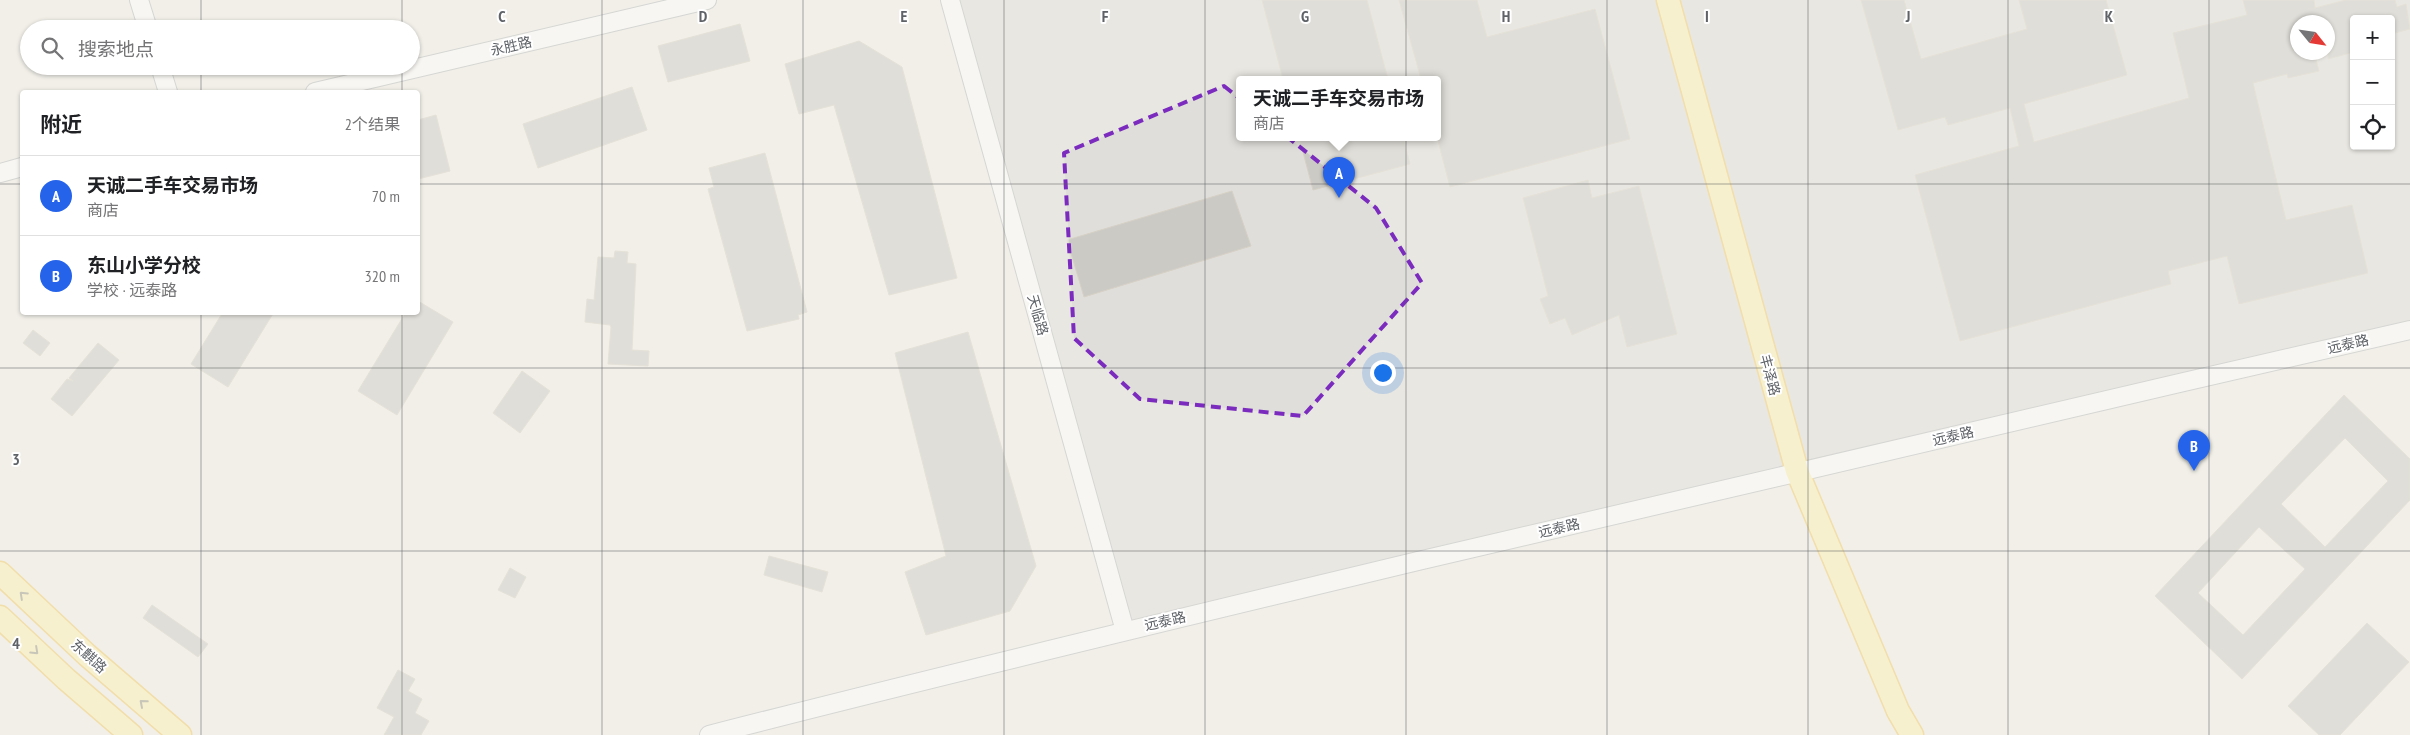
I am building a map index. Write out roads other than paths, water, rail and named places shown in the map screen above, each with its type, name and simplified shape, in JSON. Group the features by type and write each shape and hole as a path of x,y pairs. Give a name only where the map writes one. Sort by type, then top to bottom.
{"main road":[{"name":"丰泽路","path":"1668,0 1797,472 1898,711 1912,735"},
{"name":"东麒路","path":"0,573 87,655 180,735"},
{"path":"0,617 66,679 131,735"}],"street":[{"path":"139,0 145,20"},
{"name":"永胜路","path":"420,67 707,0"},
{"name":"天临路","path":"950,0 1125,631"},
{"path":"163,75 167,90"},
{"name":"永胜路","path":"324,90 387,75"},
{"path":"0,173 20,168"},
{"name":"远泰路","path":"710,735 902,685 1125,631 1797,472 2410,330"}],"place":[{"name":"天诚二手车交易市场","path":"1339,198"},
{"name":"东山小学分校","path":"2194,471"}]}
